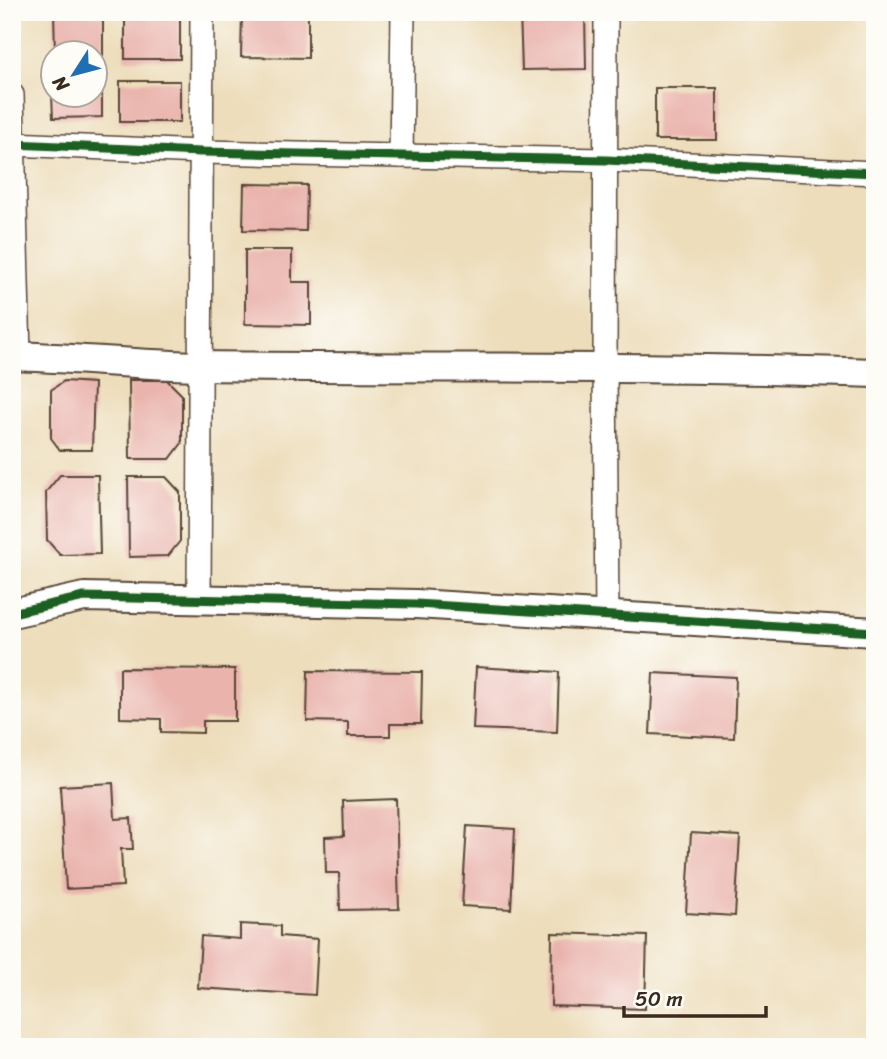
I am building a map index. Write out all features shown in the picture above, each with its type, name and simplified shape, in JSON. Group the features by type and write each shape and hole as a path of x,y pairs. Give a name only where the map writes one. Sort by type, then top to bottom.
{"street":[{"path":"199,600 202,12"},
{"path":"401,156 403,12"},
{"path":"606,12 607,616"},
{"path":"12,95 16,356 200,366 763,369 875,373"},
{"path":"13,144 201,152 606,160 875,173"},
{"path":"12,613 84,597 416,604 875,632"}],"building":[{"path":"54,12 103,12 103,38 55,38"},
{"path":"125,12 180,12 180,59 125,59"},
{"path":"242,12 308,12 308,58 241,57"},
{"path":"520,12 585,12 586,69 522,70"},
{"path":"120,81 180,81 180,122 120,122"},
{"path":"655,88 717,88 717,140 655,140"},
{"path":"53,108 102,108 102,117 53,118"},
{"path":"244,184 307,185 306,231 243,230"},
{"path":"245,250 292,250 292,282 311,282 311,325 245,324"},
{"path":"129,380 167,380 182,395 182,443 170,459 130,459"},
{"path":"64,381 94,383 92,450 60,450 51,438 51,390"},
{"path":"60,475 98,475 100,554 60,555 47,540 46,492"},
{"path":"128,477 166,477 180,492 180,541 168,556 129,557"},
{"path":"476,667 559,672 557,732 473,729"},
{"path":"120,668 235,669 235,721 203,721 203,733 161,732 161,719 120,718"},
{"path":"308,671 422,672 421,724 390,724 390,736 348,736 348,722 307,721"},
{"path":"653,673 736,677 734,738 650,734"},
{"path":"113,783 115,819 131,818 133,849 121,849 123,886 66,889 60,786"},
{"path":"396,799 399,909 340,910 339,873 326,873 325,837 344,836 343,801"},
{"path":"467,826 515,829 511,909 462,906"},
{"path":"691,833 740,836 735,916 686,913"},
{"path":"240,924 280,926 280,936 318,939 315,995 198,988 201,936 240,939"},
{"path":"552,933 647,936 645,1009 551,1006"}],"cycle path":[{"path":"12,144 201,152 606,160 875,173"},
{"path":"12,613 84,597 416,604 875,632"}]}
